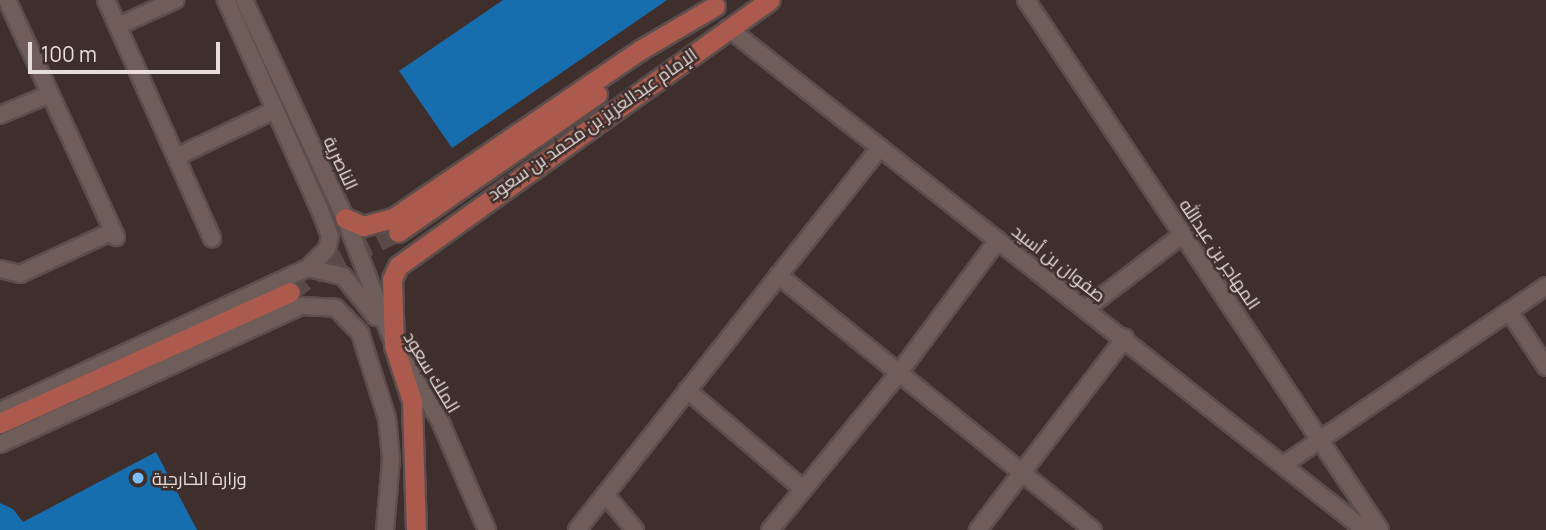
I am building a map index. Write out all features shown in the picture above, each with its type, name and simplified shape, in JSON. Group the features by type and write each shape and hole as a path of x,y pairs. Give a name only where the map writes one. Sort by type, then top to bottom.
{"main road":[{"name":"الإمام عبدالعزيز بن محمد بن سعود","path":"416,530 412,401 394,346 392,279 416,248 769,0"},
{"path":"345,218 363,226 393,218 640,50 720,3"},
{"name":"الإمام عبدالعزيز بن محمد بن سعود","path":"398,232 720,3"},
{"path":"0,423 290,292"}],"street":[{"path":"0,269 20,274 115,234 7,0"},
{"path":"106,0 212,237"},
{"path":"118,26 175,0"},
{"path":"0,411 308,268 327,249 330,236 226,0"},
{"name":"الناصرية","path":"244,0 345,218 394,346"},
{"name":"المهاجر بن عبدالله","path":"1026,0 1380,530"},
{"name":"صفوان بن أسيد","path":"728,28 1286,463 1365,530"},
{"path":"0,115 50,94"},
{"path":"176,157 275,110"},
{"path":"577,530 880,148"},
{"path":"1087,308 1183,234"},
{"path":"770,530 898,374 998,240"},
{"name":"الملك سعود","path":"308,268 343,276 394,346 441,423 487,530"},
{"path":"778,275 1093,530"},
{"path":"1286,463 1546,286"},
{"path":"0,444 302,306 336,308 360,332 387,418 391,459 385,530"},
{"path":"1509,311 1546,367"},
{"path":"978,530 1024,474 1125,338"},
{"path":"687,390 803,489"},
{"path":"605,494 635,530"}],"building":[{"path":"503,0 667,0 452,148 399,71"},
{"name":"وزارة الخارجية","path":"156,452 197,530 0,530 0,503 13,509 23,522"}],"tunnel":[{"path":"290,292 326,266 398,232"}],"place":[{"name":"وزارة الخارجية","path":"138,478"}]}
